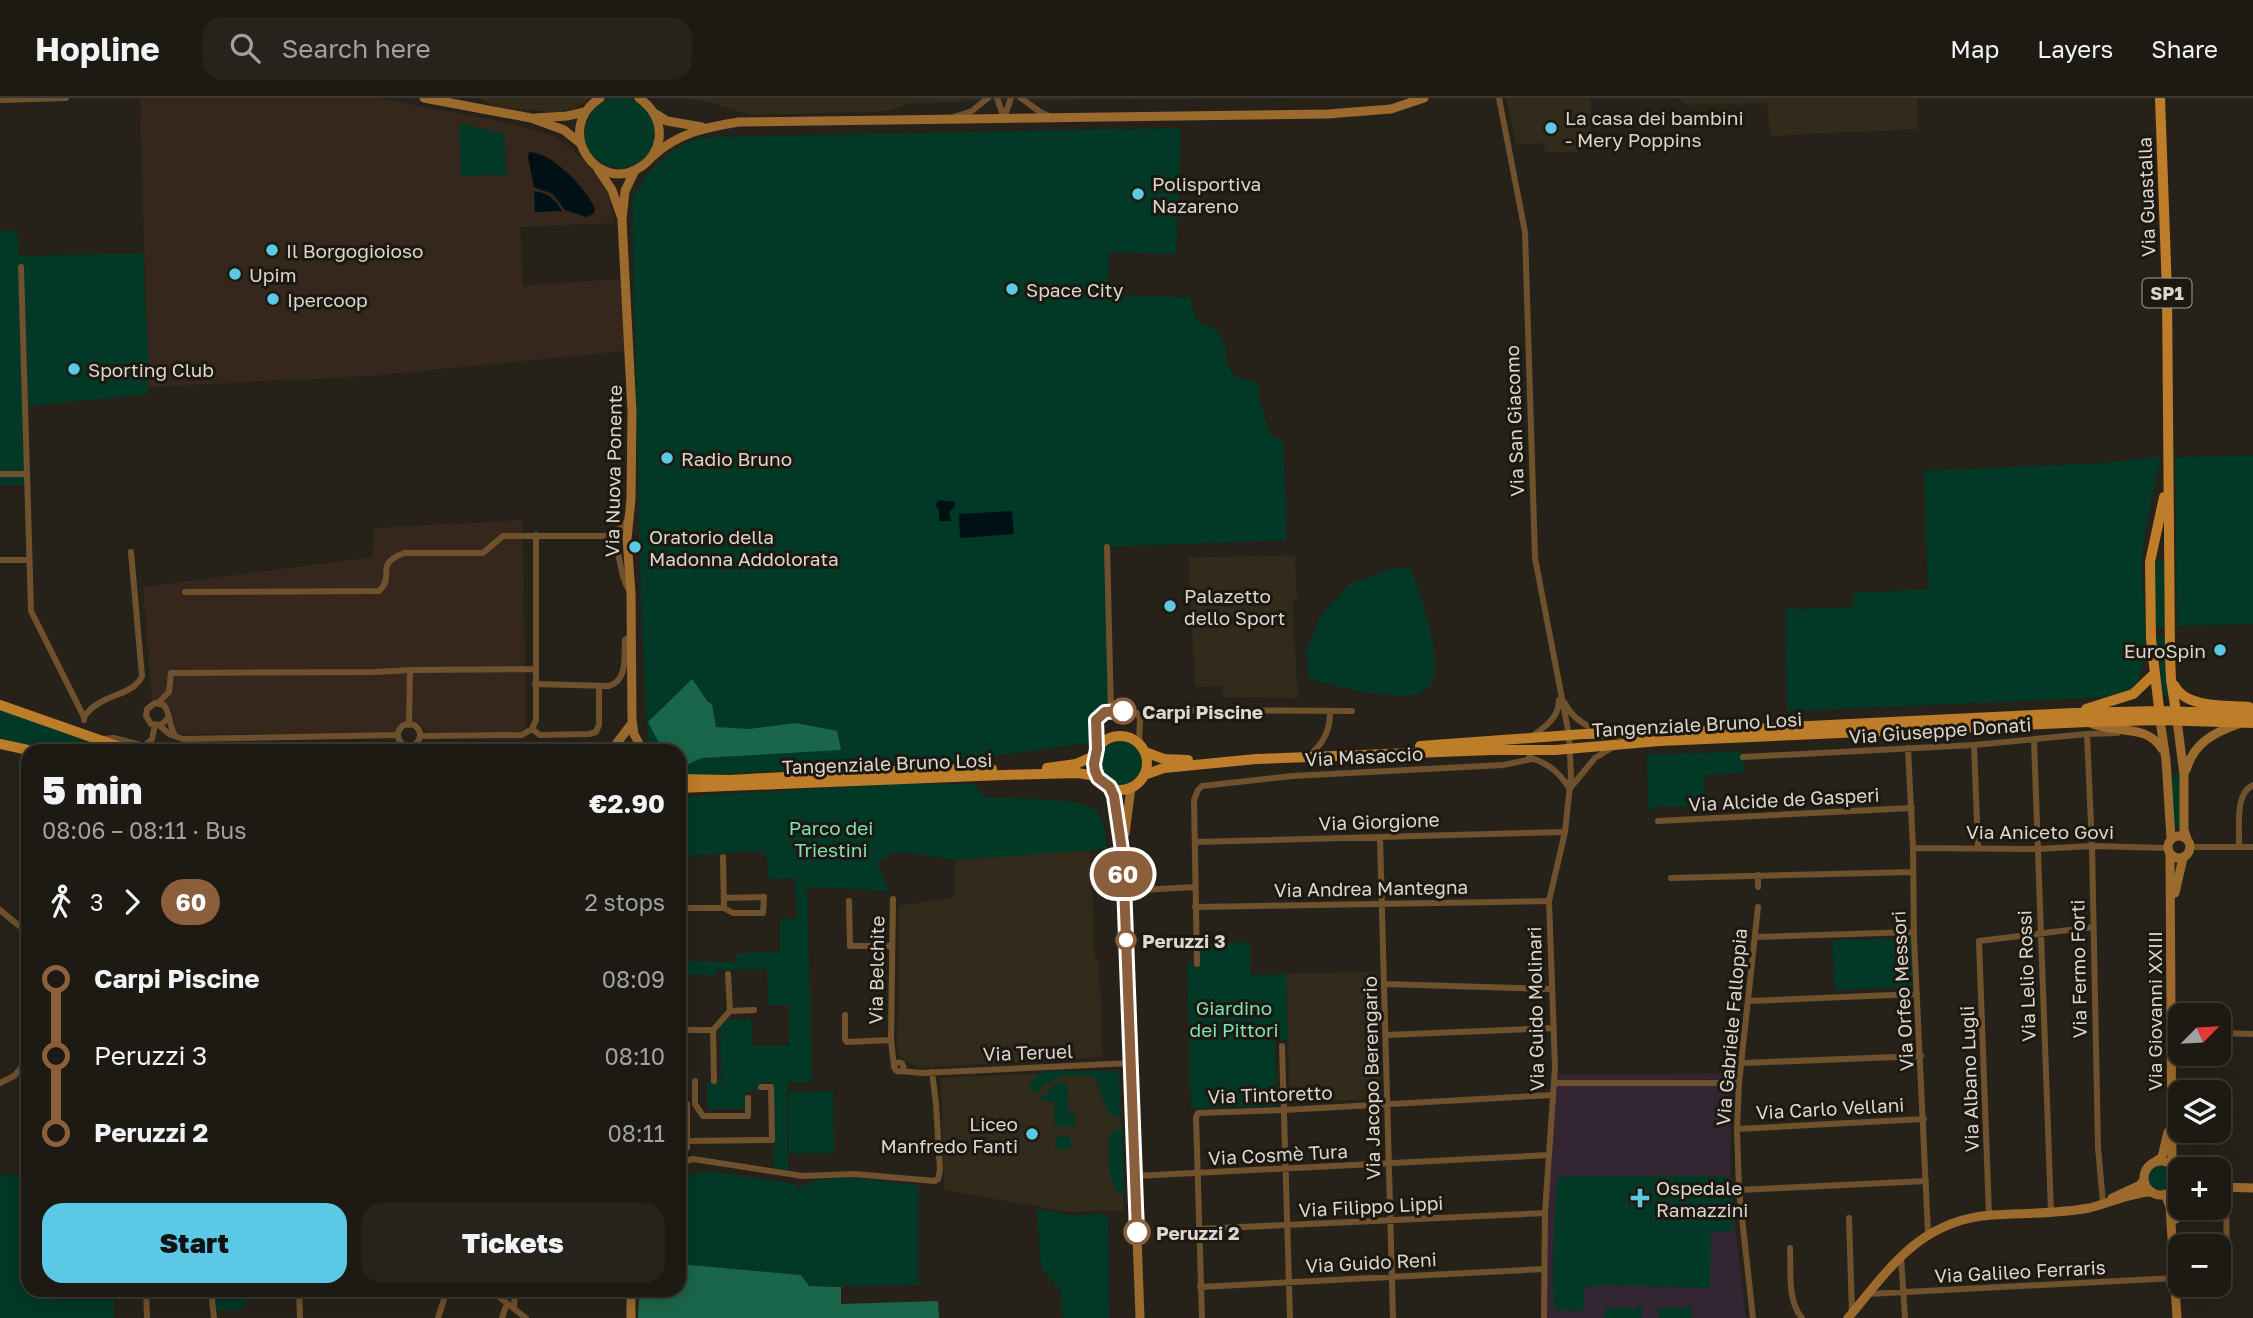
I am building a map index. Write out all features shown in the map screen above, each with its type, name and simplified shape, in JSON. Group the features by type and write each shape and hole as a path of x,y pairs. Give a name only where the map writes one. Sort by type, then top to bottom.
{"main road":[{"name":"Via Guastalla","path":"2160,98 2166,251 2171,680 2177,716"},
{"name":"Via Guastalla","path":"2159,715 2150,632 2150,562 2162,511 2169,463"},
{"path":"2150,562 2164,558 2170,560"},
{"path":"2150,632 2170,631"},
{"path":"2074,713 2133,694 2153,675"},
{"path":"2171,680 2177,692 2188,699 2253,707"},
{"path":"0,705 111,744"},
{"name":"Tangenziale Bruno Losi","path":"1144,775 1164,768 1255,759 1514,750 1611,734 2074,713 2177,716 2250,724"},
{"name":"Tangenziale Bruno Losi","path":"2177,716 2253,713"},
{"name":"Tangenziale Bruno Losi","path":"1142,748 1164,759 1178,760 1524,739 1619,745 2087,728 2159,715"},
{"path":"1125,736 1142,748 1147,766 1144,775 1131,787 1110,787 1097,776 1094,764 1096,752 1108,738 1125,736"},
{"path":"0,744 21,748"},
{"name":"Tangenziale Bruno Losi","path":"686,779 730,780 912,770 1049,768 1076,764 1096,752"},
{"name":"Tangenziale Bruno Losi","path":"686,788 1077,773 1097,776"}],"street":[{"path":"424,98 531,118 564,130 580,143"},
{"path":"580,143 580,127 585,112 600,98"},
{"path":"639,98 667,121 704,127"},
{"path":"945,118 972,110 988,98"},
{"path":"996,98 1004,118"},
{"path":"1004,118 1011,98"},
{"path":"1021,98 1040,112 1051,116"},
{"path":"595,165 614,173 635,170 670,142 704,127 739,122 1328,114 1391,109 1424,98"},
{"name":"Via San Giacomo","path":"1499,98 1525,232 1535,558 1570,742"},
{"path":"0,100 62,99"},
{"path":"531,118 585,112"},
{"path":"652,157 659,134 658,122 653,112"},
{"name":"Via Nuova Ponente","path":"580,143 612,190 622,220"},
{"name":"Via Nuova Ponente","path":"635,170 625,191 622,220 632,412 627,539 631,593 632,723 638,744"},
{"path":"21,267 28,560 33,618 84,719 96,703 136,686 142,676 131,552"},
{"path":"0,474 27,474"},
{"path":"186,592 379,590 386,580 386,565 392,558 404,553 483,553 503,536 606,536 621,528 629,517"},
{"path":"420,736 522,734 532,729 536,720 536,535"},
{"path":"606,536 616,545 622,580 631,593"},
{"path":"1107,547 1111,712"},
{"path":"0,559 28,560"},
{"path":"535,684 616,684 623,675 625,640 631,636"},
{"path":"398,735 183,739 149,722 146,712 149,706 158,703 169,692 171,673 535,669"},
{"path":"409,725 410,670"},
{"path":"1559,684 1566,707 1572,715 1596,730 1611,734"},
{"path":"1524,739 1541,730 1554,717 1559,709 1559,684"},
{"path":"532,729 540,735 596,732 599,725 599,686"},
{"path":"158,703 166,708 170,727 176,737"},
{"path":"1140,719 1172,710 1352,711"},
{"path":"1314,751 1325,739 1330,711"},
{"path":"1096,752 1096,720 1102,714 1111,712 1136,713 1140,719 1142,748"},
{"name":"Via Guastalla","path":"2159,715 2166,760 2171,838"},
{"name":"Via Guastalla","path":"2177,716 2185,775 2184,830 2188,843"},
{"path":"146,744 152,739 157,725 168,718"},
{"path":"618,744 632,723"},
{"path":"2185,775 2190,758 2204,740 2224,729 2250,724"},
{"path":"398,735 401,729 409,725 417,728 420,736"},
{"path":"2087,728 2139,732 2160,744 2166,760"},
{"name":"Via Giuseppe Donati","path":"1743,757 2034,740 2087,728"},
{"name":"Via Fermo Forti","path":"2087,728 2098,1147 2103,1203"},
{"path":"398,735 402,744"},
{"path":"415,744 420,736"},
{"path":"96,739 114,738 136,744"},
{"name":"Via Lelio Rossi","path":"2034,740 2051,1212"},
{"name":"Via Guido Molinari","path":"1544,1318 1545,1213 1555,1083 1549,901 1565,832 1570,789 1570,742"},
{"path":"1514,750 1548,764 1558,772 1570,789 1595,758 1619,745"},
{"path":"1974,745 1978,848"},
{"name":"Via Orfeo Messori","path":"1908,748 1928,1233"},
{"name":"Via Masaccio","path":"1195,842 1194,800 1202,786 1270,778 1503,765 1532,759"},
{"path":"2239,847 2241,798 2245,789 2253,785"},
{"path":"1110,787 1117,807 1123,857 1140,1318"},
{"path":"1123,857 1131,787"},
{"name":"Via Alcide de Gasperi","path":"1658,821 1912,808"},
{"name":"Via Giorgione","path":"1195,842 1565,832"},
{"path":"2181,835 2188,843 2188,853 2183,858 2176,858 2169,851 2171,838 2181,835"},
{"name":"Via Jacopo Berengario","path":"1380,837 1393,1318"},
{"path":"1195,842 1197,964"},
{"path":"2188,843 2253,847"},
{"name":"Via Aniceto Govi","path":"1913,848 2038,849 2092,846 2169,851"},
{"name":"Via Giovanni XXIII","path":"2169,851 2175,1003"},
{"path":"723,858 724,908"},
{"name":"Via Giovanni XXIII","path":"2172,912 2183,858"},
{"path":"1671,878 1913,872"},
{"path":"1758,875 1758,887"},
{"path":"1124,891 1195,887"},
{"path":"686,908 724,908 733,913 763,913 764,897 723,898"},
{"name":"Via Belchite","path":"891,1040 893,899"},
{"path":"849,901 850,946 892,946"},
{"name":"Via Andrea Mantegna","path":"1195,907 1549,901"},
{"name":"Via Gabriele Falloppia","path":"1753,1318 1740,1190 1737,1129 1758,906"},
{"path":"0,909 21,927"},
{"path":"2039,933 2093,927"},
{"path":"1756,937 1914,932"},
{"name":"Via Albano Lugli","path":"1989,1215 1979,942 2039,933"},
{"path":"714,1081 713,1030 730,1011 728,974"},
{"path":"1384,984 1552,989"},
{"path":"1749,1001 1917,994"},
{"path":"730,1011 754,1010"},
{"path":"686,1161 693,1159 803,1176 854,1174 935,1181 938,1179 940,1170 930,1072 899,1066 891,1040 847,1042 845,1015"},
{"path":"1386,1035 1554,1028"},
{"path":"686,1030 713,1030"},
{"path":"2231,1033 2253,1034"},
{"path":"1282,1046 1290,1318"},
{"path":"1743,1063 1921,1056"},
{"name":"Via Teruel","path":"930,1072 1131,1063"},
{"path":"0,1083 15,1076 21,1069"},
{"path":"695,1081 695,1104 703,1116 748,1116 748,1098"},
{"path":"1555,1083 1740,1083"},
{"path":"687,1141 772,1140 771,1087 761,1087"},
{"name":"Via Tintoretto","path":"1199,1173 1198,1113 1553,1095"},
{"path":"686,1104 695,1104"},
{"name":"Via Carlo Vellani","path":"1737,1129 1924,1119"},
{"path":"686,1132 686,1148"},
{"name":"Via Giovanni XXIII","path":"2156,1162 2165,1149 2168,1132"},
{"name":"Via Cosmè Tura","path":"1135,1176 1549,1155"},
{"path":"1850,1315 1901,1256 1928,1233 1954,1222 1989,1215 2089,1208 2140,1185 2146,1170 2156,1162 2168,1164"},
{"path":"1199,1173 1202,1318"},
{"path":"2144,1180 2151,1192"},
{"path":"1740,1190 1926,1181"},
{"path":"2231,1187 2253,1188"},
{"path":"2103,1203 2168,1190"},
{"name":"Via Filippo Lippi","path":"1199,1229 1545,1213"},
{"path":"1849,1218 1850,1315"},
{"path":"2177,1222 2177,1234"},
{"path":"1790,1248 1793,1300 1795,1309 1802,1318"},
{"path":"1901,1256 1905,1318"},
{"name":"Via Guido Reni","path":"1200,1287 1543,1269"},
{"name":"Via Galileo Ferraris","path":"1868,1294 1903,1294 2168,1275"},
{"path":"146,1297 147,1318"},
{"path":"212,1297 214,1318"},
{"path":"299,1297 300,1318"},
{"path":"438,1318 445,1297"},
{"path":"499,1297 526,1318"},
{"path":"514,1297 514,1308"},
{"path":"631,1297 631,1318"},
{"path":"2176,1297 2177,1318"},
{"path":"502,1318 507,1303"}],"shaded area":[{"path":"140,98 377,98 489,119 553,135 575,152 599,178 609,195 615,223 520,227 523,286 620,279 625,351 370,376 148,387"},
{"path":"478,98 590,98 575,109 555,112 497,107"},
{"path":"679,98 1308,98 971,101 906,104 889,111 751,115 712,103"},
{"name":"La casa dei bambini - Mery Poppins","path":"1506,98 1590,98 1593,123 1588,133 1575,138 1578,152 1546,152 1542,143 1516,144"},
{"path":"1677,98 1917,98 1918,129 1770,136 1767,103 1687,105"},
{"path":"529,152 548,158 568,173 591,201 595,209 593,214 586,217 565,210 553,194 534,187"},
{"path":"534,191 551,197 562,211 535,212"},
{"path":"939,500 955,502 949,512 951,521 939,521 939,509 935,505"},
{"path":"1012,511 1014,534 960,538 959,514"},
{"path":"522,520 526,732 427,732 417,721 407,722 393,734 182,734 173,726 169,705 162,700 152,700 143,587 373,557 374,528"},
{"path":"1295,555 1297,600 1292,601 1298,698 1223,697 1223,686 1195,687 1188,558"},
{"path":"1090,850 1103,1057 926,1067 904,1061 898,1053 897,1045 899,906 955,897 955,860"},
{"path":"1377,972 1381,1099 1290,1102 1286,974"},
{"name":"Liceo Manfredo Fanti","path":"1119,1070 1124,1210 1070,1212 944,1190 941,1078"},
{"name":"Ospedale Ramazzini","path":"1736,1073 1731,1089 1730,1163 1746,1318 1544,1318 1552,1109 1557,1075"}],"green space":[{"path":"620,98 639,104 649,114 655,133 649,152 639,162 620,168 601,162 591,152 585,133 591,114 601,104"},
{"path":"459,123 504,134 507,175 461,176"},
{"path":"1181,128 1176,254 1108,252 1110,296 1191,297 1199,322 1213,328 1222,338 1232,373 1259,384 1259,397 1270,435 1283,441 1287,540 1107,547 1109,709 1095,716 1096,735 1089,743 965,760 686,776 686,744 648,744 641,604 632,198 653,168 670,153 703,137"},
{"name":"Sporting Club","path":"17,230 19,256 143,253 148,394 28,406 28,485 0,485 0,231"},
{"path":"2253,455 2253,624 2177,626 2175,457"},
{"path":"2161,457 2143,548 2142,580 2146,630 2143,662 2137,682 2129,690 2114,697 1787,711 1786,609 1852,607 1854,593 1928,589 1924,471 2102,463"},
{"path":"2165,562 2167,628 2153,628 2155,563"},
{"path":"1397,567 1411,569 1430,630 1435,665 1433,679 1427,689 1417,694 1387,695 1310,679 1306,653 1320,616 1350,584"},
{"path":"2166,636 2169,695 2162,696 2156,637"},
{"path":"692,679 712,704 716,727 749,729 796,723 837,731 841,750 702,758 686,765 686,744 659,744 648,722"},
{"path":"0,709 83,739 84,744 21,745 0,741"},
{"path":"1120,741 1135,748 1142,763 1135,778 1120,785 1105,778 1098,763 1105,748"},
{"path":"1743,751 1745,772 1704,775 1704,806 1653,807 1648,812 1647,755"},
{"path":"2179,773 2182,828 2174,828 2172,774"},
{"name":"Parco dei Triestini","path":"893,784 974,784 984,797 1044,799 1089,807 1097,812 1102,820 1107,849 955,860 903,852 890,854 877,864 890,891 807,887 812,1082 787,1083 788,1171 774,1168 773,1082 760,1082 760,1090 746,1091 746,1109 707,1109 707,1082 721,1081 720,1020 751,1019 753,1046 789,1045 789,1005 768,1005 767,969 717,970 717,975 686,974 686,961 737,962 737,953 780,952 780,919 797,918 795,878 768,879 767,857 763,853 753,851 687,856 686,797"},
{"path":"1914,938 1917,987 1835,990 1832,940"},
{"name":"Giardino dei Pittori","path":"1250,942 1251,975 1286,974 1288,1039 1275,1040 1277,1106 1191,1108 1187,963 1199,963 1199,943"},
{"path":"1040,1071 1118,1071 1121,1119 1108,1113 1095,1078 1063,1077 1033,1093 1029,1085"},
{"path":"1057,1083 1067,1083 1068,1111 1075,1112 1075,1127 1055,1127 1054,1101 1038,1101"},
{"path":"833,1091 834,1153 789,1154 789,1092"},
{"path":"1116,1129 1122,1129 1124,1195 1114,1186 1110,1170 1109,1138"},
{"path":"1070,1136 1071,1149 1056,1150 1055,1137"},
{"path":"2166,1167 2168,1188 2161,1190 2152,1187 2149,1178 2152,1169"},
{"path":"706,1171 795,1184 796,1190 822,1180 838,1178 919,1186 919,1285 809,1286 801,1275 686,1265 686,1175"},
{"path":"21,1174 21,1297 114,1297 114,1318 0,1318 0,1176"},
{"path":"1561,1176 1725,1176 1733,1195 1733,1232 1711,1232 1710,1288 1603,1285 1584,1288 1584,1311 1557,1310 1553,1286 1553,1248 1557,1180"},
{"path":"1037,1209 1070,1215 1105,1214 1108,1218 1109,1318 1063,1318 1061,1292 1041,1267"},
{"path":"686,1265 801,1275 809,1286 841,1287 841,1304 938,1301 939,1318 638,1318 639,1297 686,1297"},
{"path":"215,1297 252,1297 240,1310 216,1310"},
{"path":"1641,1305 1642,1318 1604,1318 1605,1308 1636,1308"},
{"path":"1692,1307 1692,1318 1659,1318 1658,1308"}],"bus line":[{"name":"60","path":"1123,711 1105,712 1096,720 1097,749 1094,764 1098,778 1110,787 1114,796 1123,857 1137,1232"}],"place":[{"name":"La casa dei bambini - Mery Poppins","path":"1551,128"},
{"name":"Polisportiva Nazareno","path":"1138,194"},
{"name":"Il Borgogioioso","path":"272,250"},
{"name":"Upim","path":"235,274"},
{"name":"Space City","path":"1012,289"},
{"name":"Ipercoop","path":"273,299"},
{"name":"Sporting Club","path":"74,369"},
{"name":"Radio Bruno","path":"667,458"},
{"name":"Oratorio della Madonna Addolorata","path":"635,547"},
{"name":"Palazetto dello Sport","path":"1170,606"},
{"name":"EuroSpin","path":"2220,650"},
{"name":"Carpi Piscine","path":"1123,711"},
{"name":"Peruzzi 3","path":"1126,940"},
{"name":"Liceo Manfredo Fanti","path":"1032,1134"},
{"name":"Ospedale Ramazzini","path":"1640,1198"},
{"name":"Peruzzi 2","path":"1137,1232"}]}
